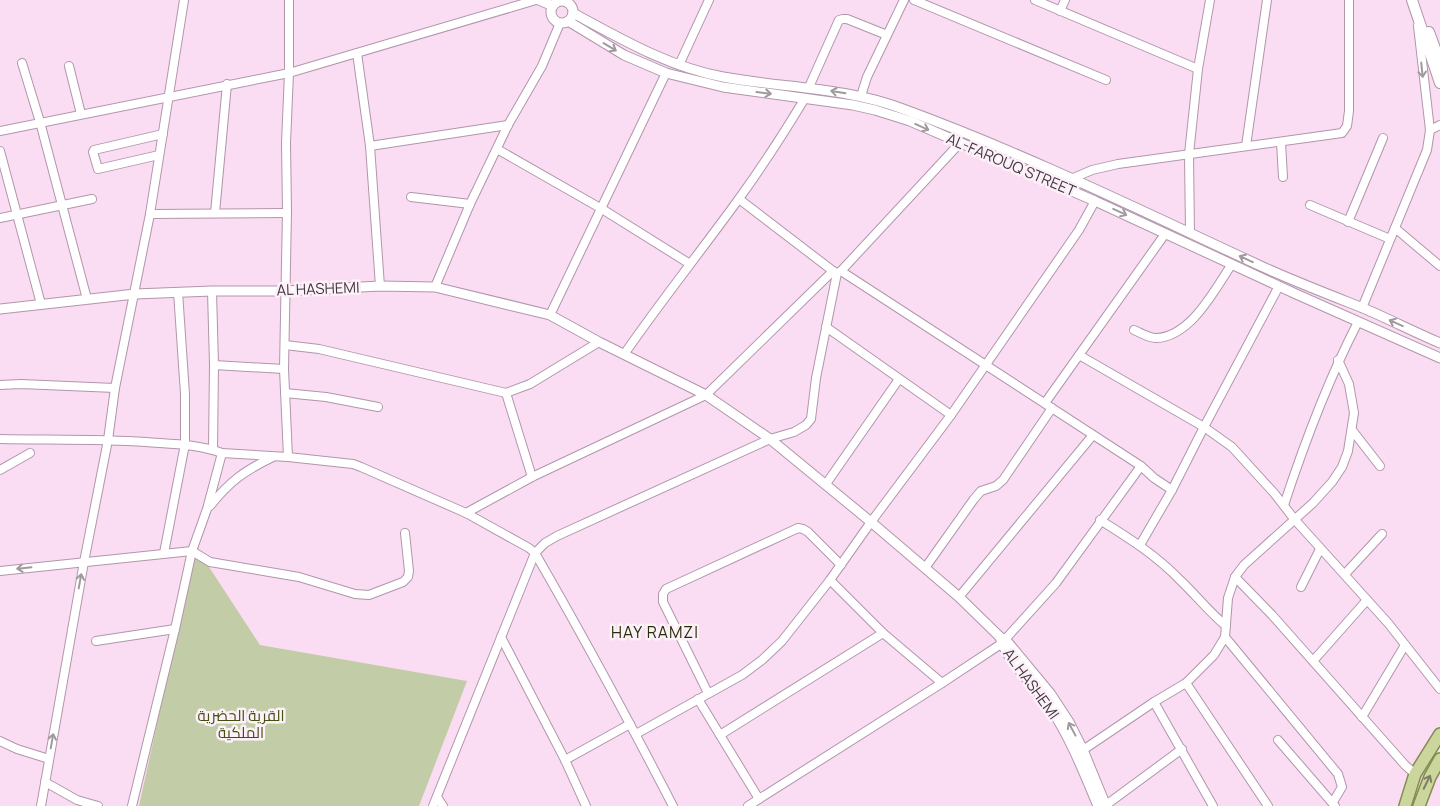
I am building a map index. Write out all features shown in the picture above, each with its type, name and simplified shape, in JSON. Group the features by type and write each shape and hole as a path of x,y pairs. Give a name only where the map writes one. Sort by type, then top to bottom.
{"main road":[{"path":"1412,0 1440,83"},
{"path":"1419,0 1440,62"},
{"path":"1405,806 1415,774 1440,734"},
{"path":"1419,806 1430,777 1440,759"}],"street":[{"path":"41,806 84,562 108,440 115,388 150,214 184,0"},
{"path":"288,457 284,369 289,0"},
{"path":"0,130 289,72 538,0 553,6"},
{"path":"435,287 470,204 508,125 542,66 564,22 573,13 570,5 563,0 555,4 551,10 553,18 564,22"},
{"path":"679,65 709,0"},
{"path":"861,96 867,77 904,0"},
{"path":"914,0 1106,80"},
{"path":"1035,0 1198,69"},
{"path":"1060,11 1065,0"},
{"path":"1190,233 1189,154 1198,69 1210,0"},
{"path":"1246,146 1267,0"},
{"path":"1071,179 1098,168 1342,133 1347,126 1349,93 1349,0"},
{"name":"AL-FAROUQ STREET","path":"573,13 631,45 679,65 723,77 861,96 902,108 1008,150 1284,277 1365,309 1440,343"},
{"path":"809,88 836,23 840,19 887,35"},
{"name":"AL-FAROUQ STREET","path":"564,22 624,55 666,74 723,87 852,105 893,115 1095,201 1361,324 1440,358"},
{"path":"1284,505 1320,403 1338,360 1361,324 1390,239 1427,150 1430,130 1418,22"},
{"path":"356,53 370,146 380,286"},
{"path":"22,63 40,122 60,205 87,299"},
{"path":"70,66 81,114"},
{"path":"550,315 666,74"},
{"path":"215,213 228,84"},
{"path":"625,353 739,199 786,130 805,98"},
{"path":"370,146 508,125"},
{"path":"1430,130 1440,125"},
{"path":"159,155 98,169 92,152 163,134"},
{"path":"1348,222 1384,138"},
{"path":"1281,142 1283,177"},
{"path":"466,513 532,477 706,395 837,272 959,144"},
{"path":"497,149 602,209 690,264"},
{"path":"1003,161 1008,150"},
{"path":"0,151 41,304"},
{"path":"411,196 470,204"},
{"path":"0,218 92,199"},
{"path":"739,199 837,272 986,364 1141,466 1154,478 1172,490"},
{"path":"636,734 742,675 773,651 830,580 951,415 1079,230 1095,201"},
{"path":"1310,205 1390,239"},
{"path":"150,214 287,213"},
{"path":"1395,228 1440,266"},
{"path":"1044,403 1165,234"},
{"path":"1134,330 1157,338 1186,326 1196,317 1232,264"},
{"path":"433,806 535,553 545,543 557,536 770,439 794,432 806,425 811,419 816,378 837,272"},
{"name":"AL HASHEMI","path":"0,309 135,294 285,291 380,286 435,287 550,315 599,342 625,353 706,395 770,439 826,484 959,598 1002,640 1050,700 1083,750 1103,806"},
{"path":"1140,545 1172,490 1279,286"},
{"path":"212,291 214,365 213,449"},
{"path":"164,554 185,444 185,394 178,292"},
{"path":"826,327 951,415"},
{"path":"285,344 319,349 506,394 530,384 599,342"},
{"path":"1079,355 1204,427 1235,450 1320,549 1345,574 1440,689"},
{"path":"1083,750 1154,702 1186,683 1214,655 1225,637 1228,598 1236,577 1244,565 1295,520 1332,482 1342,467 1348,451 1354,413 1349,384 1338,360"},
{"path":"214,365 284,369"},
{"path":"826,484 899,379"},
{"path":"0,385 21,384 115,388"},
{"path":"285,393 326,397 378,407"},
{"path":"506,394 532,477"},
{"path":"925,568 981,491 996,486 1003,480 1052,408"},
{"path":"1352,430 1380,466"},
{"path":"959,598 1094,435"},
{"path":"0,439 108,440 185,444 213,449 222,453 344,463 361,467 466,513 523,544 535,553 551,580 636,734 673,806"},
{"path":"0,470 30,453"},
{"path":"132,806 176,629 192,551 207,509 222,453"},
{"path":"207,509 235,478 273,457"},
{"path":"748,806 942,684 1002,640 1056,583 1141,466"},
{"path":"1100,520 1140,545 1180,579 1208,610 1226,626"},
{"path":"708,693 663,602 663,594 666,589 798,528 808,532 841,565"},
{"path":"0,571 192,551 210,562 299,577 355,594 368,595 403,582 408,577 410,570 406,533"},
{"path":"1345,574 1382,534"},
{"path":"1302,587 1320,549"},
{"path":"1236,577 1415,774"},
{"path":"830,580 883,633 942,684"},
{"path":"1313,660 1367,600"},
{"path":"96,641 176,629"},
{"path":"720,735 883,633"},
{"path":"501,637 565,760 586,806"},
{"path":"1225,637 1338,774 1342,786 1334,804 1278,740"},
{"path":"1362,717 1405,645"},
{"path":"1186,683 1268,806"},
{"path":"698,699 759,799"},
{"name":"AL HASHEMI","path":"1050,700 1103,806"},
{"path":"1154,702 1213,806"},
{"path":"565,760 630,724"},
{"path":"0,740 17,749 49,759"},
{"path":"1103,806 1182,749"},
{"path":"45,782 77,800 98,806"},
{"path":"437,797 443,806"}],"green space":[{"name":"القرية الحضرية الملكية","path":"196,547 260,645 467,681 419,806 139,806"}],"district":[{"name":"HAY RAMZI","path":"655,632"}]}
